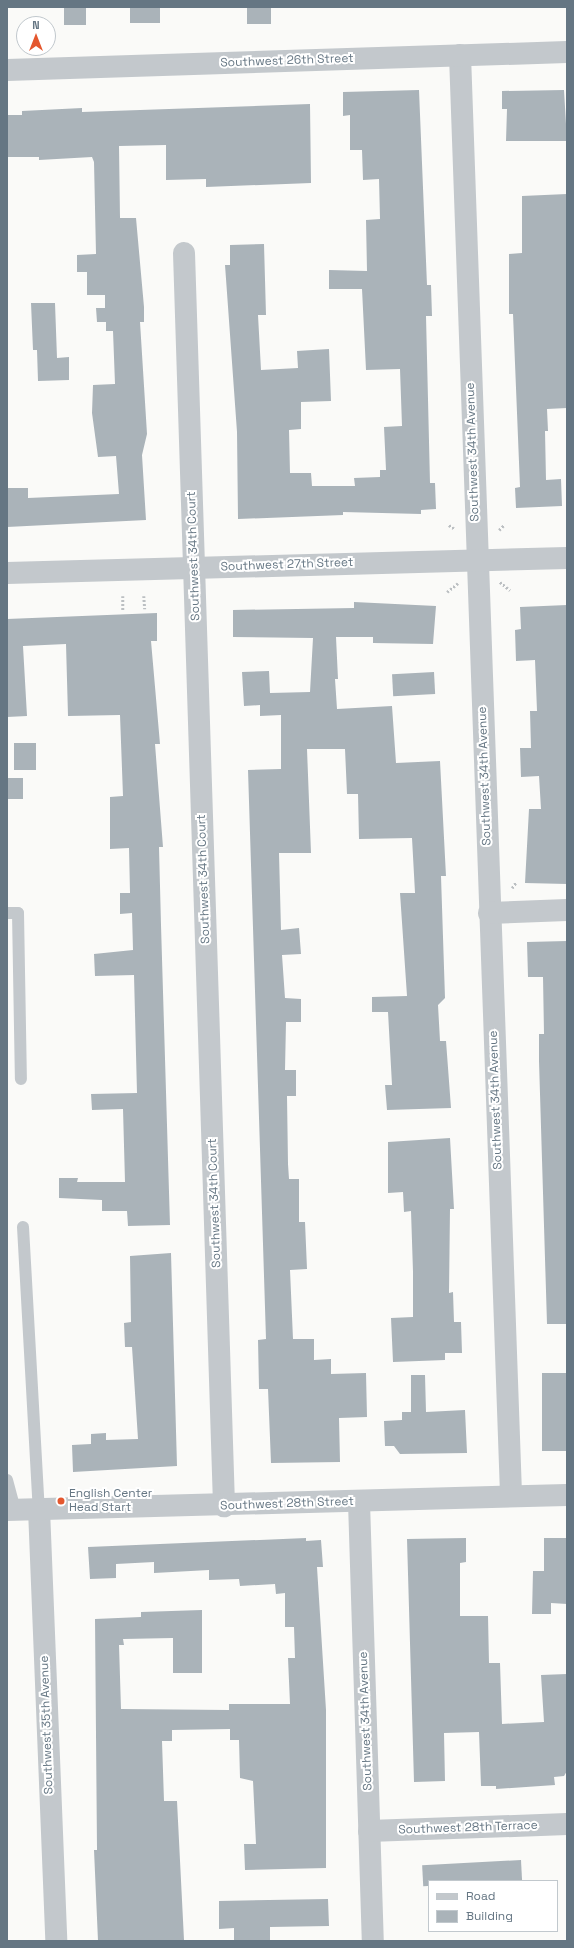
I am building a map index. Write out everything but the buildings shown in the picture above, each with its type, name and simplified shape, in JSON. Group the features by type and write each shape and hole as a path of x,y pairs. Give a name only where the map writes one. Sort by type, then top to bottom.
{"street":[{"name":"Southwest 26th Street","path":"7,70 567,52"},
{"name":"Southwest 34th Avenue","path":"460,55 489,913 511,1496"},
{"name":"Southwest 34th Court","path":"184,253 224,1506"},
{"name":"Southwest 27th Street","path":"7,573 567,558"},
{"path":"489,913 567,910"},
{"name":"Southwest 28th Street","path":"11,1510 224,1506 567,1495"},
{"name":"Southwest 34th Avenue","path":"359,1502 368,1831 373,1941"},
{"name":"Southwest 35th Avenue","path":"39,1509 56,1941"},
{"name":"Southwest 28th Terrace","path":"368,1831 567,1824"}],"lane":[{"path":"7,913 18,913 12,955 21,1079"},
{"path":"23,1227 39,1509"},
{"path":"7,1480 11,1510"}],"path":[{"path":"447,592 462,580"},
{"path":"498,580 510,590"},
{"path":"123,596 123,610"},
{"path":"144,596 145,609"}],"place":[{"name":"English Center Head Start","path":"61,1501"}]}
